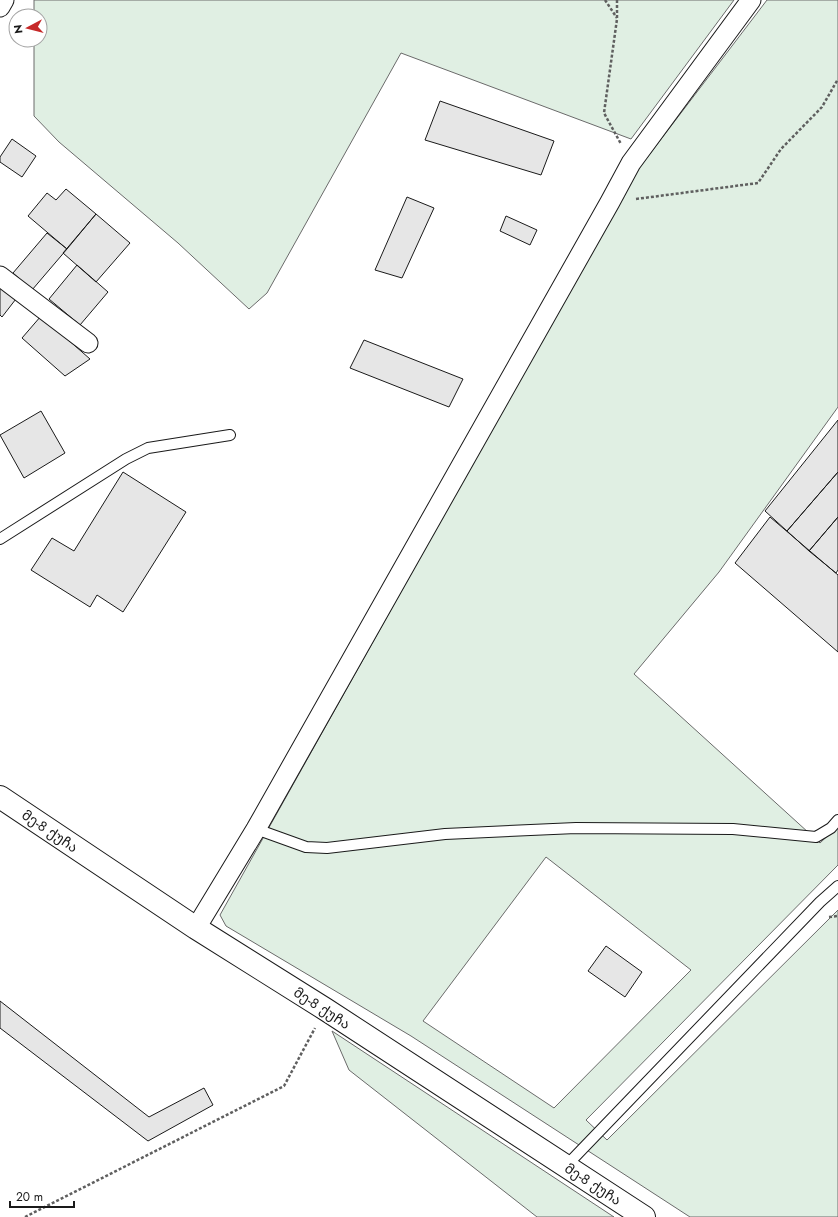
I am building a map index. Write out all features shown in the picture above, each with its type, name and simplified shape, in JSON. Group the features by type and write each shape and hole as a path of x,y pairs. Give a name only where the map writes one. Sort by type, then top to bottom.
{"street":[{"path":"0,7 4,0"},
{"path":"196,928 256,829 631,163 751,0"},
{"path":"0,276 88,343"},
{"name":"მე-8 ქუჩა","path":"0,797 196,928 325,1009 644,1217"}],"lane":[{"path":"0,540 126,459 148,448 230,435"},
{"path":"256,829 306,847 327,848 445,834 576,828 733,829 816,837 831,828 838,820"},
{"path":"566,1166 820,902 838,886"}],"path":[{"path":"605,0 617,19"},
{"path":"617,0 617,19 604,113 631,163"},
{"path":"610,202 758,183 781,149 822,107 838,79"},
{"path":"25,1217 284,1086 325,1009"}],"green space":[{"path":"34,0 734,0 631,139 401,53 267,293 249,309 178,243 59,142 34,116 34,48 48,48 48,8 34,8"},
{"path":"767,0 838,0 838,407 719,572 634,674 820,843 838,826 838,865 586,1120 607,1140 838,910 838,1217 690,1217 411,1036 226,926 220,915 636,172","holes":["546,857 691,970 554,1108 423,1021"]},
{"path":"332,1031 614,1217 537,1217 349,1070"}],"building":[{"path":"440,101 554,141 541,175 425,140"},
{"path":"12,139 36,156 22,177 0,162 0,157"},
{"path":"66,189 96,214 67,249 28,216 47,193 56,200"},
{"path":"407,197 434,208 402,278 375,270"},
{"path":"96,214 130,243 96,282 63,253"},
{"path":"506,216 537,230 530,245 500,231"},
{"path":"47,233 67,249 32,290 13,273"},
{"path":"77,265 108,292 80,325 49,299"},
{"path":"0,281 19,295 2,317 0,315"},
{"path":"41,316 90,359 65,376 22,338"},
{"path":"364,340 463,379 449,407 350,368"},
{"path":"41,411 65,453 24,478 0,435"},
{"path":"838,420 838,472 787,531 765,511"},
{"path":"123,472 186,512 123,612 97,595 90,607 31,570 52,538 74,551"},
{"path":"838,472 838,517 809,551 787,531"},
{"path":"770,517 838,575 838,652 735,563"},
{"path":"838,517 838,570 836,573 809,551"},
{"path":"606,946 642,972 625,997 588,971"},
{"path":"0,1001 149,1117 204,1088 213,1105 148,1141 0,1028"}]}
